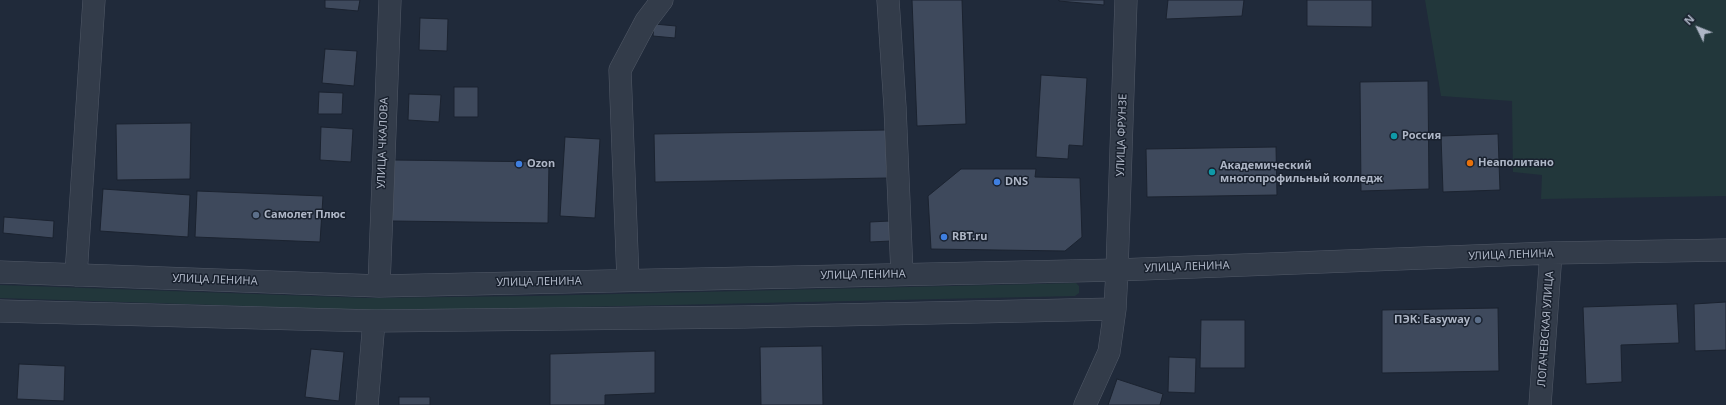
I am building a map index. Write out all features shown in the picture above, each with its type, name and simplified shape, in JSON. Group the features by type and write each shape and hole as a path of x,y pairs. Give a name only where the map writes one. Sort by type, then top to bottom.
{"street":[{"path":"76,275 94,0"},
{"name":"УЛИЦА ЧКАЛОВА","path":"378,286 390,0"},
{"path":"628,280 620,70 646,21 662,0"},
{"path":"888,0 895,107 902,274"},
{"name":"УЛИЦА ФРУНЗЕ","path":"1114,309 1117,270 1126,0"},
{"name":"УЛИЦА ЛЕНИНА","path":"0,272 378,286 1117,270 1551,253 1726,250"},
{"name":"ЛОГАЧЕВСКАЯ УЛИЦА","path":"1540,405 1551,253"},
{"path":"0,311 374,321 744,317 1114,309 1109,352 1085,405"},
{"path":"368,405 374,321"}],"green space":[{"path":"1425,0 1726,0 1726,196 1541,199 1542,175 1513,172 1512,101 1441,96"},
{"path":"1076,283 1079,286 1079,293 1075,296 534,308 368,310 0,298 0,285 368,298 533,296"}],"building":[{"path":"325,0 360,0 358,11 325,8"},
{"path":"912,0 962,0 966,124 917,126"},
{"path":"1104,0 1104,5 1059,1"},
{"path":"1168,0 1244,0 1242,16 1166,19"},
{"path":"1307,0 1372,0 1372,27 1307,26"},
{"path":"420,18 448,19 447,51 419,50"},
{"path":"654,24 676,26 675,38 653,36"},
{"path":"325,49 357,51 354,86 322,83"},
{"path":"1041,75 1087,78 1083,146 1069,145 1068,159 1036,157"},
{"name":"Россия","path":"1428,81 1429,189 1361,191 1360,82"},
{"path":"454,87 478,87 478,117 454,117"},
{"path":"319,92 343,93 342,114 318,114"},
{"path":"409,94 441,95 439,122 408,120"},
{"path":"191,123 190,179 117,180 116,124"},
{"path":"321,127 353,129 351,162 320,160"},
{"path":"886,130 887,178 655,182 654,134"},
{"name":"Неаполитано","path":"1498,134 1500,190 1443,192 1441,136"},
{"path":"565,137 600,139 595,218 560,216"},
{"name":"Академический многопрофильный колледж","path":"1276,147 1277,195 1147,197 1146,149"},
{"path":"393,160 549,162 548,223 392,221"},
{"path":"961,169 1036,169 1035,177 1080,178 1082,237 1065,251 931,249 928,196"},
{"path":"103,189 190,195 188,237 100,231"},
{"path":"197,191 323,196 320,242 195,237"},
{"path":"4,217 54,221 53,238 3,233"},
{"path":"890,221 891,241 870,242 870,222"},
{"path":"1726,302 1726,350 1695,351 1694,304"},
{"path":"1677,304 1679,343 1621,345 1622,382 1586,384 1583,307"},
{"path":"1498,308 1499,371 1382,373 1382,310"},
{"path":"1201,320 1245,320 1245,368 1200,368"},
{"path":"822,346 823,405 761,405 760,347"},
{"path":"311,349 344,352 339,401 305,397"},
{"path":"655,351 655,393 605,395 605,405 550,405 550,354"},
{"path":"1169,357 1196,358 1195,393 1168,392"},
{"path":"19,364 65,366 64,401 17,399"},
{"path":"1117,379 1163,394 1160,405 1108,405"},
{"path":"399,397 430,397 430,405 399,405"}],"place":[{"name":"Россия","path":"1394,136"},
{"name":"Неаполитано","path":"1470,163"},
{"name":"Ozon","path":"519,164"},
{"name":"Академический многопрофильный колледж","path":"1212,172"},
{"name":"DNS","path":"997,182"},
{"name":"Самолет Плюс","path":"256,215"},
{"name":"RBT.ru","path":"944,237"},
{"name":"ПЭК: Easyway","path":"1478,320"}]}
